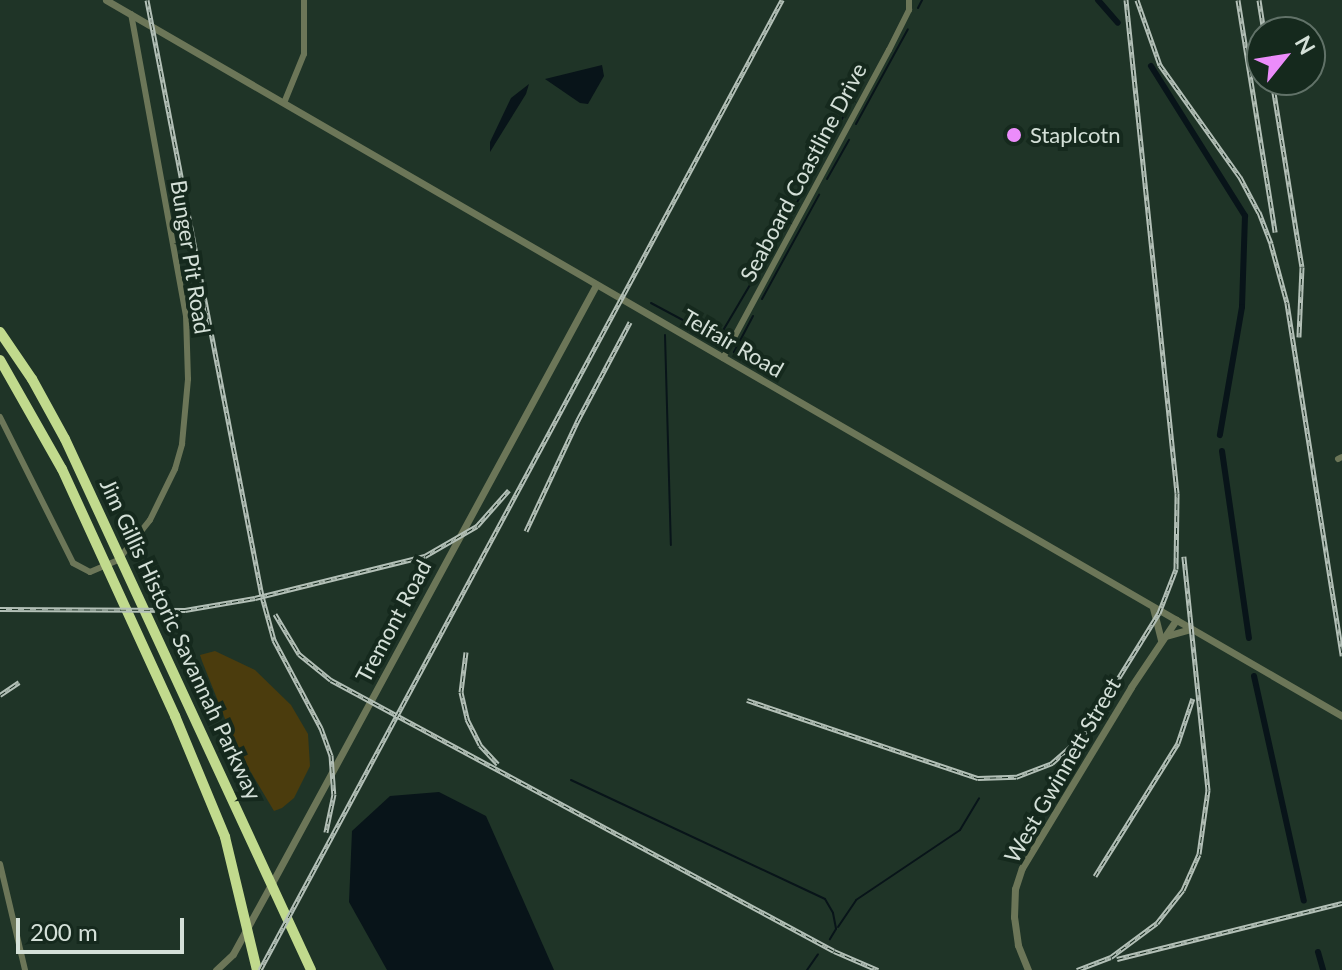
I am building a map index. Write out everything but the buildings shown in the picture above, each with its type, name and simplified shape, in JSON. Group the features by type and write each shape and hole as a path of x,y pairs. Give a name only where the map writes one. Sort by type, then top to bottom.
{"highway":[{"name":"Jim Gillis Historic Savannah Parkway","path":"0,332 48,406 110,533 311,970"},
{"name":"Jim Gillis Historic Savannah Parkway","path":"0,360 47,439 156,671 225,837 257,970"}],"street":[{"name":"Telfair Road","path":"106,0 1342,716"},
{"path":"284,103 304,54 304,0"},
{"name":"Seaboard Coastline Drive","path":"723,358 889,50 909,10 909,0"},
{"name":"Bunger Pit Road","path":"0,417 73,563 90,572 106,568 133,542 157,508 175,469 188,379 186,316 131,14"},
{"name":"Tremont Road","path":"216,970 233,954 596,285"},
{"path":"1152,606 1159,621 1161,640 1191,629"},
{"name":"West Gwinnett Street","path":"1028,970 1018,945 1014,917 1015,889 1022,868 1173,618"},
{"path":"0,864 25,970"}],"shaded area":[{"path":"602,65 604,76 588,104 580,103 545,79"},
{"path":"529,84 490,152 490,142 511,98"},
{"path":"215,651 255,670 291,705 308,734 310,766 294,798 282,808 274,811 237,749 200,655"},
{"path":"439,792 486,816 554,970 387,970 349,902 352,831 390,796"}],"waterway":[{"path":"918,8 922,0"},
{"path":"1098,0 1118,23"},
{"path":"856,124 908,29"},
{"path":"1151,66 1245,216 1242,307 1220,435"},
{"path":"842,119 851,102"},
{"path":"780,233 834,135"},
{"path":"827,179 849,140"},
{"path":"762,299 819,195"},
{"path":"651,303 718,339 773,246"},
{"path":"753,316 734,352 756,366"},
{"path":"665,335 671,545"},
{"path":"1222,451 1249,638"},
{"path":"1254,676 1304,901"},
{"path":"571,780 825,899 833,913 836,929 830,939"},
{"path":"838,927 856,900 960,830 979,798"},
{"path":"1318,952 1323,970"},
{"path":"807,970 818,954"}],"railway":[{"path":"147,0 262,596 274,640 321,728 331,755 334,794 326,832"},
{"path":"260,970 782,0"},
{"path":"747,700 978,778 1016,777 1052,763 1082,737 1159,613 1176,569 1177,493 1126,0"},
{"path":"1137,0 1160,65 1240,177 1259,212 1271,244 1287,303 1342,656"},
{"path":"1238,0 1275,232"},
{"path":"1259,0 1262,16"},
{"path":"1275,96 1302,267 1299,337"},
{"path":"526,531 578,420 630,322"},
{"path":"0,609 185,610 255,598 425,556 477,526 509,490"},
{"path":"1077,970 1111,957 1157,923 1183,890 1199,854 1208,790 1184,556"},
{"path":"275,614 299,654 331,680 834,951 878,970"},
{"path":"466,652 461,692 467,719 480,745 498,764"},
{"path":"0,695 19,682"},
{"path":"1095,876 1178,743 1193,698"},
{"path":"1117,959 1342,903"}],"place":[{"name":"Staplcotn","path":"1014,135"}]}
